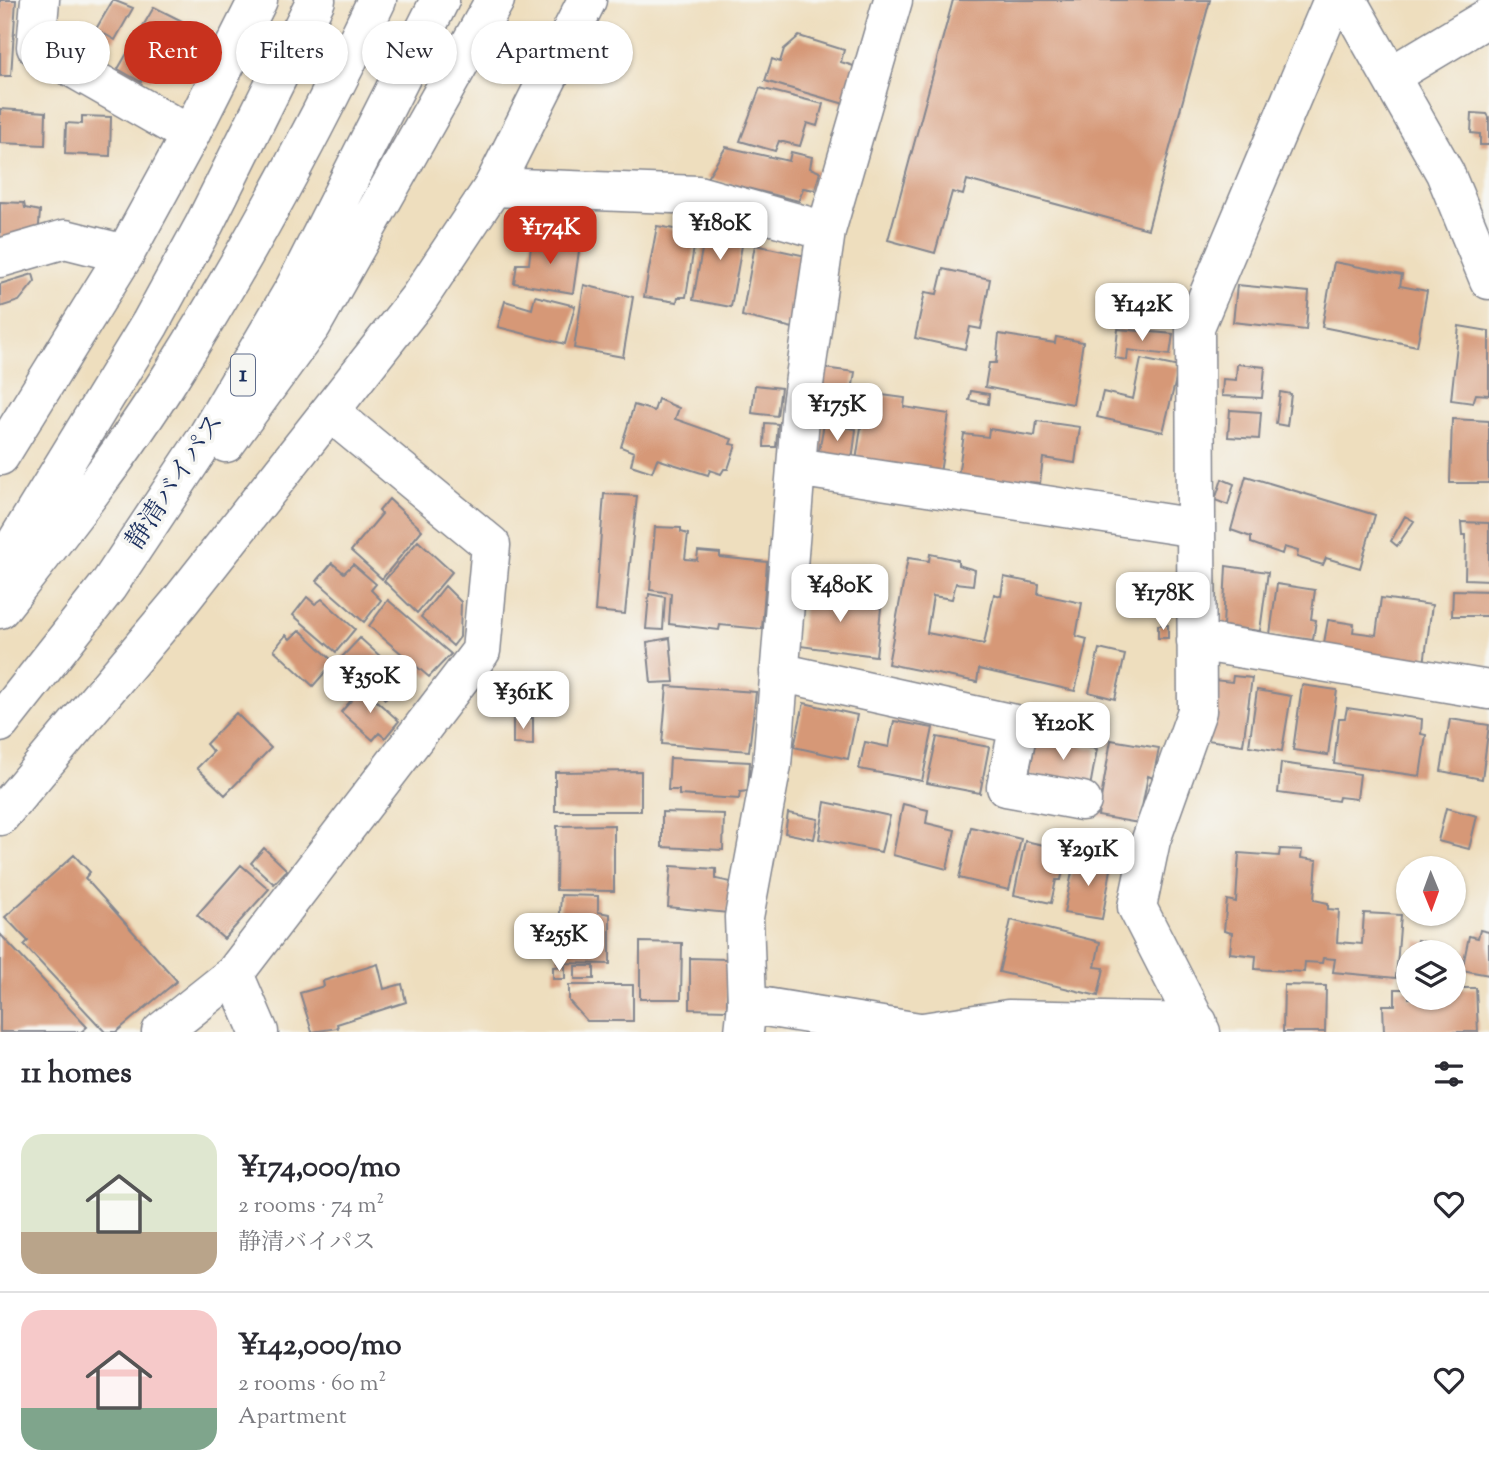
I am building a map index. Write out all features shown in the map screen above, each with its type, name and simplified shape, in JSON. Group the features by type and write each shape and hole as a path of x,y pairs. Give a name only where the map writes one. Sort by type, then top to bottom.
{"main road":[{"path":"40,0 36,47 190,135"},
{"path":"0,456 125,254 190,135 258,0"},
{"path":"0,569 150,324 204,225 316,0"},
{"path":"0,609 76,512 172,376 248,249 377,0"},
{"name":"静清バイパス","path":"0,723 108,586 205,440 294,289 440,0"},
{"path":"148,526 239,430 312,325 495,0"},
{"path":"0,816 179,603 419,298 493,187 587,0"},
{"path":"893,0 826,231 801,405 772,765 744,917 746,1018 921,1032 1007,1019 1200,1027"},
{"path":"1200,1027 1137,907 1151,840 1197,711 1195,327 1333,0"},
{"path":"1348,0 1445,173 1489,280"},
{"path":"1392,75 1489,17"},
{"path":"493,187 698,195 826,231"},
{"path":"0,258 65,239 125,254"},
{"path":"161,1032 234,974 481,650 491,545 330,412"},
{"path":"796,467 1196,527"},
{"path":"1196,641 1489,690"},
{"path":"779,672 1019,725 1006,787 1082,801"},
{"path":"234,974 260,1032"}],"building":[{"path":"0,0 16,0 11,76 0,76"},
{"path":"113,0 133,8 115,40 110,37 110,21 101,21"},
{"path":"953,0 1210,0 1148,229 967,180 963,195 952,192 935,253 888,240"},
{"path":"154,7 182,21 146,21"},
{"path":"799,36 844,50 841,62 860,68 848,105 765,81 772,59 780,62 784,49"},
{"path":"124,59 124,72 118,69"},
{"path":"760,88 823,104 817,126 807,123 800,146 779,141 775,151 740,141"},
{"path":"0,109 46,112 45,145 0,143"},
{"path":"1472,113 1487,114 1489,117 1489,145 1480,145 1480,134 1471,133"},
{"path":"82,116 111,117 110,156 65,154 66,123 82,124"},
{"path":"726,147 789,161 791,152 812,157 810,168 820,172 815,190 803,188 799,201 707,178"},
{"path":"0,202 24,203 25,208 40,211 38,238 0,243"},
{"path":"708,216 746,223 731,307 693,300"},
{"path":"657,226 686,231 686,239 695,241 686,297 678,297 677,302 644,297"},
{"path":"532,237 580,244 573,293 514,283 517,264 529,264"},
{"path":"755,245 806,256 793,328 742,316"},
{"path":"1334,262 1402,275 1400,286 1427,291 1417,346 1322,327"},
{"path":"943,269 990,279 981,329 970,327 965,349 915,338 925,292 937,294"},
{"path":"33,274 35,281 19,301 0,307 0,284"},
{"path":"584,285 633,297 623,357 574,348"},
{"path":"1237,285 1309,292 1306,330 1233,322"},
{"path":"535,296 575,306 565,344 498,327 505,301 532,309"},
{"path":"1459,326 1489,331 1489,395 1476,394 1473,403 1451,400"},
{"path":"1118,329 1173,334 1170,355 1128,350 1127,360 1115,358"},
{"path":"999,334 1055,343 1056,337 1083,342 1073,404 985,387 989,363 996,363"},
{"path":"1141,359 1179,367 1163,432 1097,417 1103,392 1133,399"},
{"path":"1237,364 1265,367 1262,398 1222,396 1223,379 1236,380"},
{"path":"823,368 855,372 847,424 815,420"},
{"path":"755,385 781,388 777,416 752,413"},
{"path":"971,391 989,394 988,404 969,400"},
{"path":"1280,392 1291,394 1287,426 1276,424"},
{"path":"882,395 905,398 904,407 949,414 940,473 856,461 864,407 879,410"},
{"path":"658,399 679,408 675,419 732,439 730,444 736,445 728,469 724,469 721,474 710,470 708,475 657,459 652,472 631,465 634,452 621,447 634,405 654,411"},
{"path":"1230,410 1261,412 1259,439 1228,437"},
{"path":"1452,419 1489,421 1489,483 1450,483"},
{"path":"1037,421 1080,427 1075,463 1043,458 1040,483 1030,482 1028,496 958,476 964,434 988,437 989,429 1035,436"},
{"path":"765,423 778,424 776,447 764,447"},
{"path":"824,424 856,429 852,461 818,456"},
{"path":"1246,476 1375,515 1360,568 1326,558 1323,565 1297,557 1298,551 1284,547 1282,554 1251,543 1251,537 1231,530"},
{"path":"1222,479 1234,484 1228,505 1215,500"},
{"path":"604,494 637,496 625,614 595,611"},
{"path":"389,499 422,530 382,579 351,551 382,514 379,511"},
{"path":"1405,516 1414,521 1397,546 1391,541"},
{"path":"1461,522 1489,523 1489,580 1465,579 1466,535 1462,535"},
{"path":"655,527 681,528 681,532 688,534 685,559 697,560 698,551 720,553 720,557 767,562 762,629 720,625 719,630 669,624 671,593 650,590"},
{"path":"418,541 452,572 417,613 384,581"},
{"path":"930,554 958,560 958,565 975,570 973,585 956,583 952,599 933,596 927,633 984,644 994,594 1001,596 1004,577 1039,584 1038,594 1082,603 1076,636 1087,639 1075,691 979,669 977,682 888,664 908,558 929,561"},
{"path":"332,563 344,573 353,564 376,584 371,590 381,600 364,622 317,581"},
{"path":"1226,566 1268,572 1260,631 1223,626"},
{"path":"1277,584 1315,590 1311,619 1316,620 1313,640 1270,634"},
{"path":"445,586 461,602 460,637 453,646 421,617"},
{"path":"1453,590 1489,591 1489,616 1452,616"},
{"path":"805,591 863,598 862,606 881,608 876,656 800,646"},
{"path":"649,594 665,597 663,630 646,629"},
{"path":"307,597 315,604 322,599 355,629 336,652 293,615"},
{"path":"1381,598 1432,605 1424,664 1323,649 1328,620 1354,624 1353,632 1376,635"},
{"path":"388,600 451,654 429,677 369,626"},
{"path":"1158,625 1168,625 1168,638 1158,638"},
{"path":"300,630 334,662 313,686 274,650 286,635 290,639"},
{"path":"360,638 403,677 385,699 341,658"},
{"path":"670,638 674,682 651,683 647,642"},
{"path":"1099,649 1125,655 1115,699 1089,692"},
{"path":"343,668 349,674 340,685 333,678"},
{"path":"1233,676 1252,678 1243,745 1207,740 1214,680 1232,682"},
{"path":"1302,685 1337,690 1328,755 1293,750"},
{"path":"667,686 756,692 749,751 662,744"},
{"path":"362,688 399,721 385,738 379,733 373,740 341,712"},
{"path":"1257,690 1291,696 1282,751 1249,746"},
{"path":"804,703 857,715 848,759 794,747"},
{"path":"1347,708 1422,719 1421,734 1426,735 1420,776 1334,764 1339,718 1345,718"},
{"path":"236,713 271,748 225,795 197,768 213,752 206,744"},
{"path":"513,718 533,718 533,745 513,744"},
{"path":"1450,719 1489,725 1482,779 1441,771"},
{"path":"894,721 933,728 922,781 859,769 865,742 889,747"},
{"path":"937,737 989,747 980,793 927,783"},
{"path":"1036,738 1097,749 1090,787 1029,775"},
{"path":"1111,740 1159,748 1153,778 1148,776 1139,823 1098,816"},
{"path":"670,758 750,762 748,791 740,792 739,799 679,795 679,790 668,790"},
{"path":"1281,763 1360,774 1357,799 1339,797 1338,801 1278,793"},
{"path":"641,771 641,811 555,811 555,772"},
{"path":"825,802 890,816 881,852 819,839"},
{"path":"903,804 928,810 926,823 955,830 947,869 893,855"},
{"path":"1446,808 1477,816 1469,849 1438,841"},
{"path":"662,812 724,814 723,850 662,847"},
{"path":"788,813 818,819 814,839 785,833"},
{"path":"614,825 614,891 556,890 557,826"},
{"path":"971,827 1021,839 1009,890 959,878"},
{"path":"1025,841 1067,850 1061,880 1056,880 1051,903 1014,895"},
{"path":"264,848 287,870 274,884 251,863"},
{"path":"1280,849 1302,850 1301,858 1317,860 1314,900 1328,903 1328,909 1339,910 1337,942 1362,944 1364,913 1396,915 1396,926 1400,926 1399,940 1396,940 1396,978 1333,972 1335,959 1323,958 1322,963 1305,962 1304,972 1255,969 1256,956 1230,953 1232,933 1224,931 1227,900 1236,902 1239,853 1279,856"},
{"path":"74,855 90,872 85,878 177,981 116,1032 105,1032 24,945 28,941 5,917"},
{"path":"1075,857 1112,864 1102,919 1064,913"},
{"path":"241,865 269,889 224,939 197,915"},
{"path":"671,866 716,869 716,879 731,882 728,913 668,907"},
{"path":"561,895 598,896 598,912 610,914 610,964 557,963"},
{"path":"1011,920 1100,942 1095,967 1104,968 1098,996 999,972"},
{"path":"1480,930 1489,932 1489,975 1466,971 1469,936 1478,938"},
{"path":"0,934 87,1027 81,1032 0,1032"},
{"path":"640,942 682,943 681,999 640,999"},
{"path":"690,958 727,959 727,1010 690,1009"},
{"path":"378,964 384,989 402,984 406,1002 337,1024 338,1028 312,1032 300,993 324,986 323,981"},
{"path":"565,966 565,979 553,979 553,967"},
{"path":"575,966 594,966 594,979 575,979"},
{"path":"569,985 633,985 633,1021 587,1021 569,1001"},
{"path":"1284,985 1326,986 1325,1032 1283,1032"},
{"path":"1466,988 1476,988 1478,1032 1384,1032 1383,1005 1395,1005 1395,989 1396,1010 1466,1010"}]}
